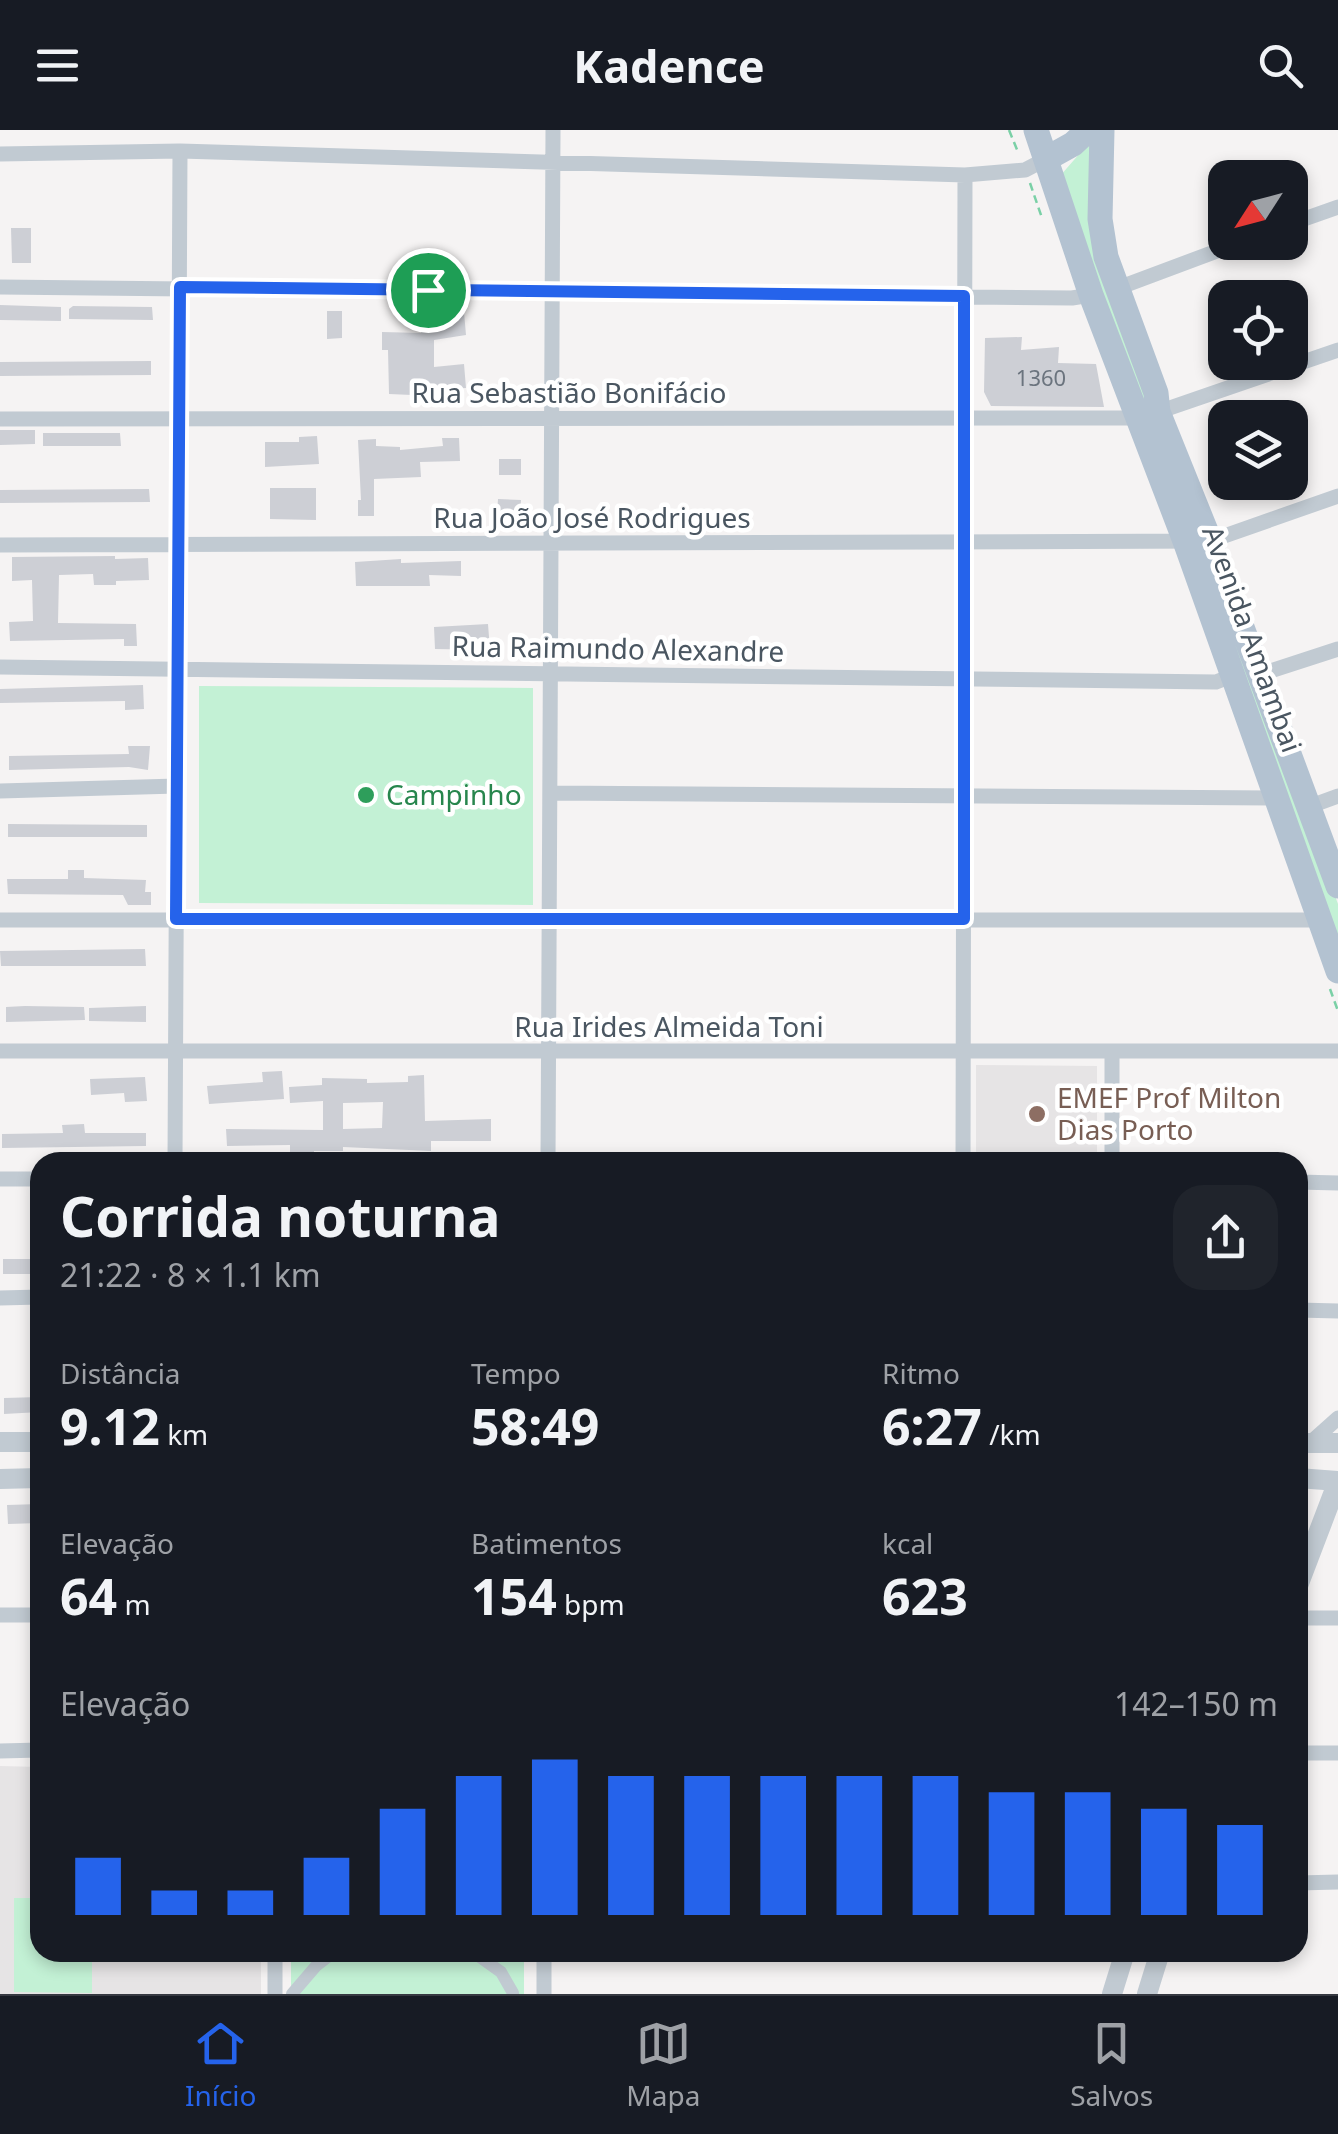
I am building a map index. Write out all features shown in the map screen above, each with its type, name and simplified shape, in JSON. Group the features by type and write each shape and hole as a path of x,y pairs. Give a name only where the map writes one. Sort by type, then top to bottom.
{"main road":[{"name":"Avenida Amambai","path":"1036,130 1091,294 1148,415 1198,541 1261,674 1338,886"},
{"name":"Avenida Amambai","path":"1101,131 1100,219 1106,257 1156,393 1148,415"},
{"path":"1046,158 1101,131"},
{"name":"Avenida Amambai","path":"1198,541 1234,675 1338,971"}],"street":[{"path":"548,1152 552,130"},
{"path":"175,1152 180,151"},
{"path":"0,154 180,151 965,175 1025,170 1046,158"},
{"path":"964,1152 965,175"},
{"path":"1308,218 1338,207"},
{"path":"1118,288 1208,254"},
{"path":"0,288 1072,298 1091,294"},
{"name":"Rua Sebastião Bonifácio","path":"0,418 1148,415 1338,350"},
{"name":"Rua João José Rodrigues","path":"0,545 1198,541 1338,496"},
{"path":"1261,674 1338,649"},
{"name":"Rua Raimundo Alexandre","path":"0,667 1216,682 1234,675"},
{"path":"0,790 177,786"},
{"path":"550,793 1277,798"},
{"path":"1308,806 1338,796"},
{"path":"0,920 1322,920"},
{"name":"Rua Irides Almeida Toni","path":"0,1050 1338,1051"},
{"path":"1112,1052 1112,1152"},
{"path":"0,1179 30,1179"},
{"path":"1308,1182 1338,1184"},
{"path":"0,1298 30,1298"},
{"path":"1308,1310 1338,1312"},
{"path":"1308,1440 1338,1418"},
{"path":"0,1442 30,1442"},
{"path":"1308,1443 1338,1443"},
{"path":"0,1479 30,1478"},
{"path":"1308,1479 1338,1481 1308,1560"},
{"path":"0,1615 30,1615"},
{"path":"1308,1618 1338,1618"},
{"path":"0,1750 30,1750"},
{"path":"1308,1753 1338,1753"},
{"path":"1308,1882 1338,1882"},
{"path":"275,1962 275,1994"},
{"path":"292,1994 321,1962"},
{"path":"487,1962 501,1972 513,1993"},
{"path":"544,1962 544,1994"},
{"path":"1112,1994 1122,1962"},
{"path":"1147,1994 1157,1962"}],"shaded area":[{"name":"EMEF Prof Milton Dias Porto","path":"976,1065 1097,1066 1097,1152 976,1152"},
{"path":"0,1766 30,1767 30,1962 261,1962 261,1994 0,1994"}],"green space":[{"path":"1094,137 1095,241 1338,904 1338,950 1060,176"},
{"name":"Campinho","path":"199,686 533,688 533,905 199,903"},
{"path":"14,1898 30,1898 30,1962 92,1962 92,1993 14,1992"},
{"path":"291,1962 524,1962 524,1994 291,1994"}],"building":[{"path":"11,228 31,228 31,263 12,263"},
{"path":"0,305 61,307 61,321 0,320"},
{"path":"73,306 152,307 153,320 69,319"},
{"path":"327,311 342,311 342,338 327,339"},
{"path":"464,312 466,335 434,340 434,367 464,364 466,388 435,390 435,396 389,394 388,350 382,350 382,332 421,333 420,316"},
{"path":"1022,337 1021,350 1059,347 1058,363 1096,364 1104,407 991,406 984,392 985,338"},
{"path":"151,361 151,375 0,376 0,362"},
{"path":"0,430 35,430 35,444 0,445"},
{"path":"43,433 120,433 121,446 43,446"},
{"path":"317,436 319,464 265,467 265,442 299,442 299,437"},
{"path":"442,438 459,438 460,461 420,462 421,477 374,479 374,516 358,516 358,440 376,439 376,446 400,450 443,446"},
{"path":"499,459 521,459 521,475 499,475"},
{"path":"270,488 316,488 316,520 270,519"},
{"path":"149,489 150,502 0,503 0,490"},
{"path":"498,499 521,500 520,514 497,514"},
{"path":"12,557 148,558 149,580 94,585 93,574 59,575 58,623 136,624 137,646 124,646 124,639 10,641 9,622 33,621 32,580 12,581"},
{"path":"401,559 401,563 461,561 461,576 429,575 430,586 356,586 355,562"},
{"path":"488,624 490,650 435,649 434,627"},
{"path":"143,685 144,709 125,710 125,701 0,703 0,689"},
{"path":"128,746 150,746 148,770 9,770 9,756 129,754"},
{"path":"8,824 147,825 147,837 8,837"},
{"path":"68,870 84,870 84,878 146,880 145,892 151,892 151,905 128,905 123,895 8,894 7,879 68,879"},
{"path":"145,949 146,966 1,966 0,951"},
{"path":"146,1006 146,1022 89,1021 89,1008"},
{"path":"6,1007 84,1007 85,1020 6,1022"},
{"path":"282,1071 284,1099 209,1104 207,1086 263,1082 262,1072"},
{"path":"424,1075 425,1121 491,1119 491,1141 431,1141 431,1151 343,1147 343,1151 290,1152 290,1145 227,1146 226,1129 323,1130 323,1101 290,1103 289,1087 322,1085 322,1078 408,1082 408,1076","holes":["383,1102 382,1128 343,1129 343,1103"]},
{"path":"145,1077 147,1101 125,1102 124,1093 91,1095 90,1079"},
{"path":"84,1124 85,1133 146,1133 146,1146 2,1148 2,1134 63,1133 62,1125"},
{"path":"3,1259 30,1259 30,1274 3,1274"},
{"path":"30,1397 30,1413 4,1414 4,1398"},
{"path":"30,1504 30,1523 8,1524 7,1505"}],"place":[{"name":"Campinho","path":"366,795"},
{"name":"EMEF Prof Milton Dias Porto","path":"1037,1114"}],"route":[{"path":"180,287 428,290 964,296 964,919 176,919 180,287"}]}
